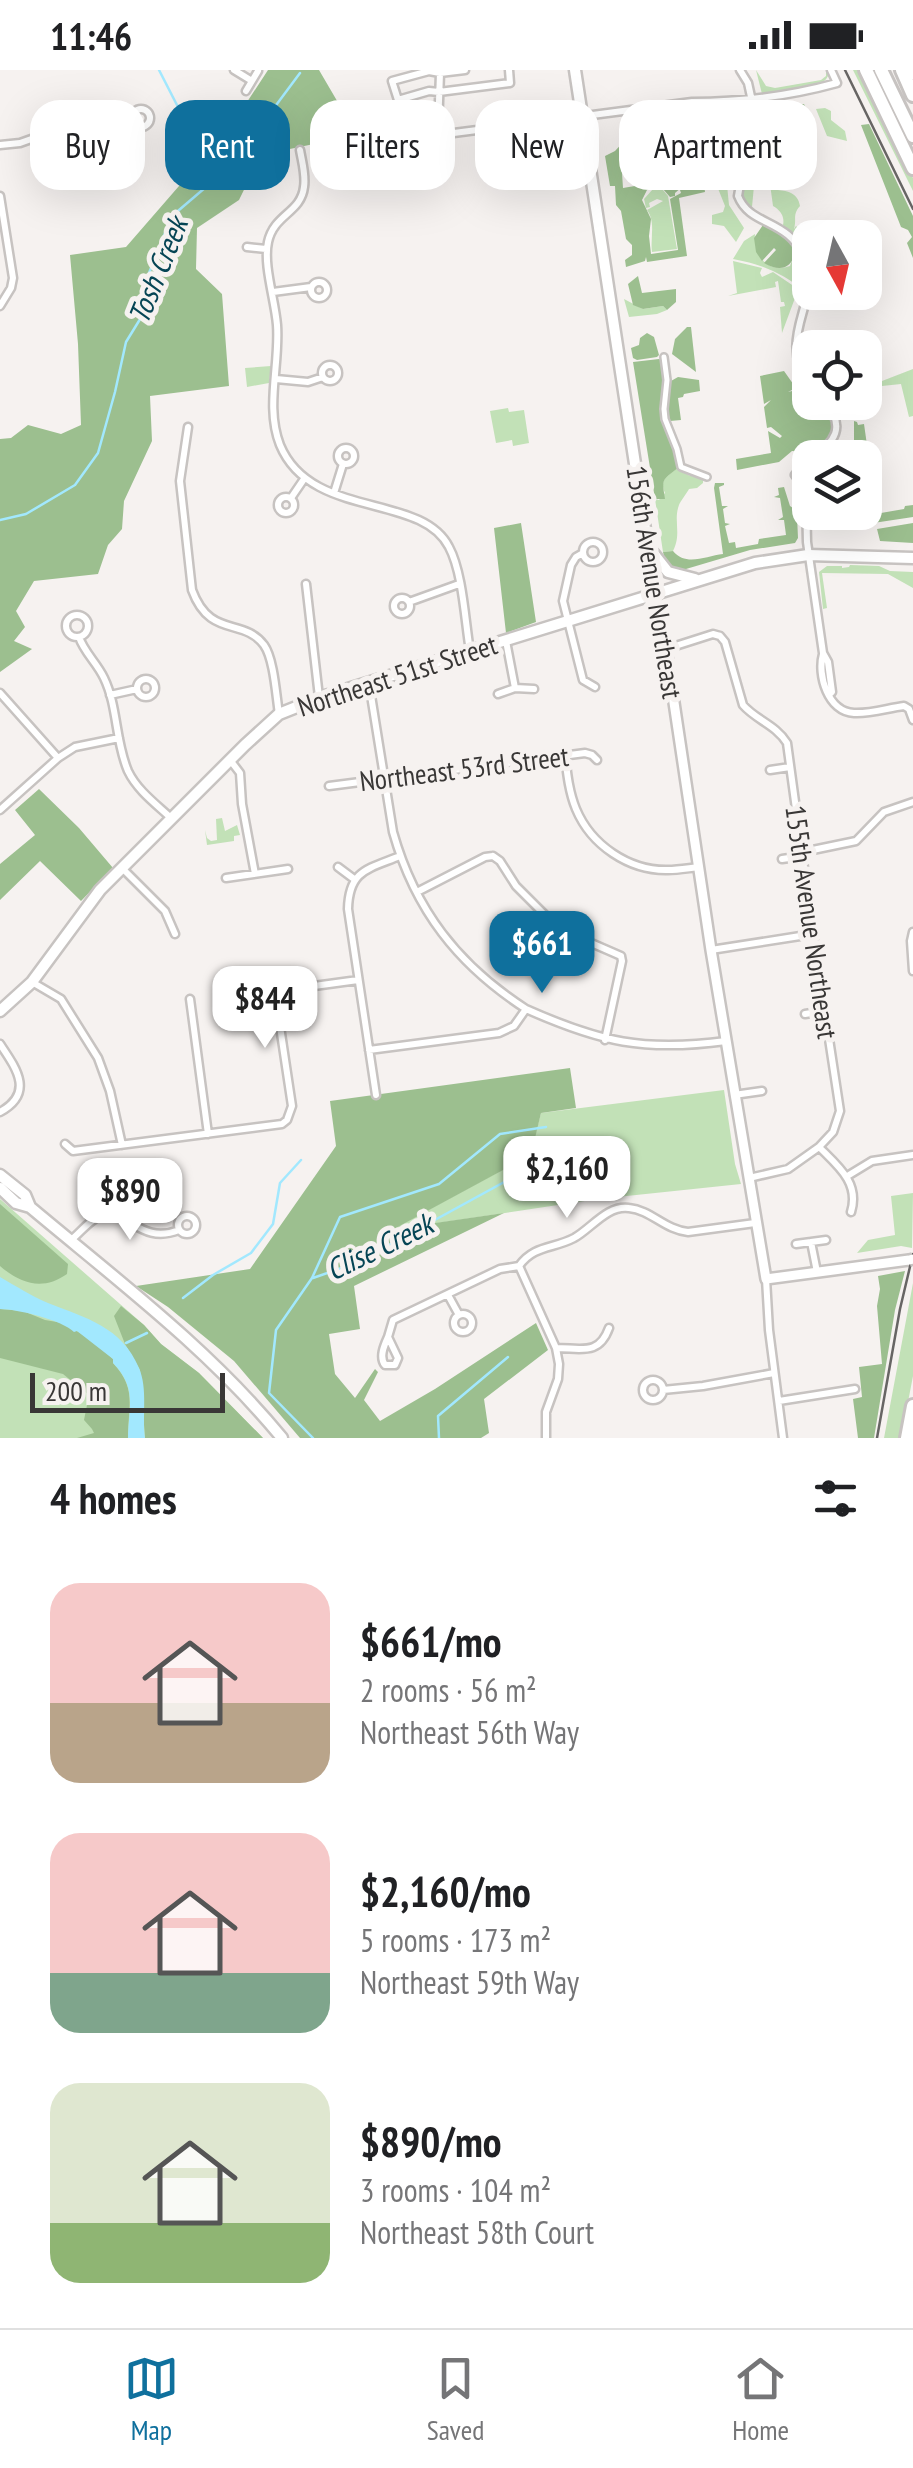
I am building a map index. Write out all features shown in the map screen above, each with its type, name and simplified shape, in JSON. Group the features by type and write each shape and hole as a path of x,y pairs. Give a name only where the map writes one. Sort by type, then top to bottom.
{"highway":[{"path":"866,70 913,168"},
{"path":"882,70 913,136"},
{"path":"902,70 913,95"},
{"path":"906,1438 913,1406"}],"main road":[{"name":"156th Avenue Northeast","path":"575,70 579,100"},
{"name":"156th Avenue Northeast","path":"593,190 655,595"},
{"path":"649,548 668,572 701,580"},
{"name":"Northeast 51st Street","path":"0,1011 32,982 94,896 279,714 756,563 808,554 913,558"},
{"path":"0,1175 24,1195 30,1207 209,1359 282,1438"},
{"path":"0,1188 16,1203 30,1207"}],"street":[{"path":"234,70 252,81"},
{"path":"246,91 258,70"},
{"path":"465,70 429,71 392,82 398,100 429,91 510,83 508,70"},
{"path":"740,70 752,100 837,83 832,70"},
{"path":"436,72 442,131 475,128"},
{"path":"0,145 30,139"},
{"path":"300,150 302,196 297,206 273,227 266,249 278,346 272,408 276,434 282,450 304,480 426,524 443,538 450,548 459,584 470,652"},
{"path":"739,190 738,196 749,213 785,231 804,256 809,282 798,330"},
{"path":"0,196 12,278 12,288 0,305"},
{"path":"248,247 266,249"},
{"path":"273,292 312,287"},
{"path":"664,357 665,419 680,465 685,471 707,477"},
{"path":"276,379 308,382 324,377"},
{"path":"188,427 180,481 192,590 198,606 212,620 254,636 264,644 279,714"},
{"path":"334,493 343,464"},
{"path":"291,498 304,480"},
{"path":"807,530 832,692 829,695 834,704 854,713 904,706 913,720"},
{"path":"583,554 573,560 564,602 583,680 595,687"},
{"path":"306,584 320,698"},
{"path":"409,602 459,584"},
{"name":"156th Avenue Northeast","path":"655,595 766,1279 783,1438"},
{"path":"666,650 713,634 720,636 725,627"},
{"name":"155th Avenue Northeast","path":"720,636 743,704 787,743 840,1111 833,1132 820,1147"},
{"path":"79,637 104,677 126,767 133,780 171,819"},
{"path":"506,641 515,688"},
{"path":"370,683 400,856 416,892 450,944 483,979 526,1009 605,1040 665,1046 726,1040"},
{"path":"498,694 515,688 534,689"},
{"path":"110,694 136,689"},
{"path":"0,693 58,758"},
{"path":"0,810 75,747 120,738"},
{"name":"Northeast 53rd Street","path":"329,786 585,753 597,760"},
{"path":"565,756 575,807 594,838 608,851 650,869 699,867"},
{"path":"230,760 240,773 255,874"},
{"path":"770,770 790,766"},
{"path":"782,859 856,842 884,812 913,802"},
{"path":"416,892 494,852 516,886 551,921 585,942 625,954 605,1040"},
{"path":"376,1095 348,894 362,872 400,856"},
{"path":"338,867 354,879"},
{"path":"122,868 165,912 175,934"},
{"path":"226,878 288,869"},
{"path":"913,932 913,970"},
{"path":"711,950 813,934"},
{"path":"65,1144 72,1151 276,1125 287,1120 292,1106 275,991 358,980"},
{"path":"32,982 60,999 98,1058 122,1145"},
{"path":"190,999 208,1134"},
{"path":"369,1050 499,1033 514,1026 526,1009"},
{"path":"805,1014 824,1012"},
{"path":"0,1044 18,1072 20,1086 16,1099 0,1112"},
{"path":"734,1095 762,1091"},
{"path":"748,1178 788,1169 820,1147 848,1175 854,1204 851,1212"},
{"path":"848,1175 872,1161 913,1155"},
{"path":"388,1338 393,1320 500,1269 519,1266 538,1249 571,1240 608,1212 622,1208 639,1210 677,1231 688,1232 756,1223"},
{"path":"70,1241 103,1214 154,1234 179,1230"},
{"path":"796,1244 826,1240"},
{"path":"811,1242 817,1272"},
{"path":"766,1279 911,1260"},
{"path":"519,1266 556,1348 559,1364 546,1412 546,1438"},
{"path":"448,1295 459,1315"},
{"path":"556,1348 599,1346 608,1328"},
{"path":"663,1390 774,1373"},
{"path":"779,1400 854,1389"}],"green space":[{"path":"268,70 319,70 337,100 310,100 310,145 290,149 290,100 248,100"},
{"path":"756,70 766,86 775,88 821,80 829,70 827,78 821,83 762,94"},
{"path":"853,70 857,70 913,178 913,191"},
{"path":"817,109 831,111 831,120 845,131 847,141 827,136"},
{"path":"869,124 913,216 913,258 907,243 912,237 901,227 861,125"},
{"path":"619,147 619,190 647,190 642,200 651,219 651,254 678,250 670,199 680,190 705,190 679,198 687,256 647,262 646,257 645,261 626,267 632,245 626,239 605,156"},
{"path":"176,190 244,190 239,200 197,228 196,269 222,294 229,386 150,396 152,441 124,501 122,529 108,545 98,574 34,581 16,611 25,627 14,641 32,649 0,672 0,439 11,438 28,425 61,434 81,425 70,255 126,247"},
{"path":"652,190 663,190 668,196 677,249 652,252 652,225 647,210 663,201 657,199 646,208 644,199"},
{"path":"719,190 728,190 729,205 744,228 736,242 724,226 712,224 712,215 723,212 725,206"},
{"path":"754,190 752,207 744,202 742,191"},
{"path":"771,190 797,198 800,206 792,220 792,234 783,225 781,214 773,206"},
{"path":"763,225 777,230 792,244 792,261 776,268 764,263 776,250 762,261 754,238"},
{"path":"755,234 756,249 768,265 782,268 790,266 792,260 792,282 771,270 733,259 744,241"},
{"path":"733,261 762,268 762,277 773,272 792,285 792,306 782,333 780,307 785,306 778,281 776,287 728,296 737,293"},
{"path":"638,276 642,293 676,289 676,302 667,310 663,306 643,309 633,305 628,284"},
{"path":"624,299 643,309 663,306 667,310 629,317"},
{"path":"691,327 696,372 672,354 675,339"},
{"path":"647,333 654,337 659,355 637,360 631,348 639,345 640,338"},
{"path":"659,359 664,379 663,422 678,468 664,481 665,499 655,499 633,362"},
{"path":"271,366 269,383 247,387 245,368"},
{"path":"913,369 913,416 909,417 901,384 882,386 882,381"},
{"path":"784,371 792,382 788,392 792,391 792,420 831,420 832,433 830,440 792,440 792,451 779,462 737,470 736,459 771,453 768,431 782,436 767,428 764,407 771,400 764,404 760,376"},
{"path":"678,377 699,380 700,391 678,398 681,420 670,421 671,381"},
{"path":"508,408 509,412 524,410 529,443 496,443 490,411"},
{"path":"854,421 864,424 866,440 854,440"},
{"path":"678,468 703,479 703,483 689,489 681,502 676,545 673,551 663,552 655,499 665,493 664,481"},
{"path":"715,483 724,483 719,487 722,506 728,506 723,509 725,523 730,524 725,526 729,543 735,542 736,548 786,535 784,520 778,520 783,517 780,498 774,497 779,495 778,488 784,487 792,507 792,530 798,530 795,543 750,550 686,569 670,565 663,552 673,551 690,560 723,554"},
{"path":"913,505 913,517 882,522 882,513"},
{"path":"521,523 536,622 506,633 494,528"},
{"path":"913,523 913,543 880,541 877,530"},
{"path":"827,566 913,572 913,588 888,574 822,573 827,608 823,609 819,572"},
{"path":"39,789 113,868 81,901 40,861 0,900 0,864 35,835 15,810"},
{"path":"222,818 225,831 237,825 240,835 234,836 234,841 207,845 205,830 207,838 217,840 216,819"},
{"path":"570,1068 576,1108 541,1113 531,1155 394,1229 504,1213 354,1286 360,1329 329,1334 335,1374 355,1398 375,1369 378,1372 364,1400 380,1421 536,1323 548,1350 484,1399 489,1433 481,1438 300,1438 234,1361 136,1286 250,1269 336,1146 330,1101"},
{"path":"724,1090 741,1184 598,1199 391,1230 530,1155 541,1113"},
{"path":"913,1193 912,1248 857,1253 868,1240 895,1235 891,1196"},
{"path":"0,1199 161,1344 199,1373 263,1438 0,1438"},
{"path":"0,1204 68,1264 67,1274 49,1282 32,1283 0,1266"},
{"path":"905,1271 874,1438 858,1438 853,1399 862,1397 859,1367 882,1364 878,1276"},
{"path":"913,1283 913,1376 901,1438 884,1438"},
{"path":"121,1306 199,1373 263,1438 145,1438 140,1370 114,1316"},
{"path":"0,1309 23,1311 63,1323 92,1340 113,1359 128,1389 128,1438 77,1438 94,1433 84,1420 89,1395 63,1374 0,1358"}],"water":[{"path":"0,1277 101,1326 123,1343 142,1376 145,1438 128,1438 129,1389 113,1359 60,1323 0,1309"}],"waterway":[{"name":"Tosh Creek","path":"0,520 26,514 75,485 98,453 126,342 150,303 147,278 172,216 206,187 232,150 179,109 159,70"},
{"path":"280,100 300,73"},
{"path":"313,1438 269,1393 276,1330 312,1278 340,1217 439,1184 500,1134 546,1127"},
{"name":"Clise Creek","path":"313,1278 356,1263 528,1169 585,1158 610,1142"},
{"path":"183,1298 251,1253 273,1224 280,1183 301,1160"},
{"path":"126,1343 147,1333"},
{"path":"439,1438 438,1416 508,1357"}],"tram line":[{"path":"845,70 913,209"},
{"path":"877,1438 913,1254"}]}
